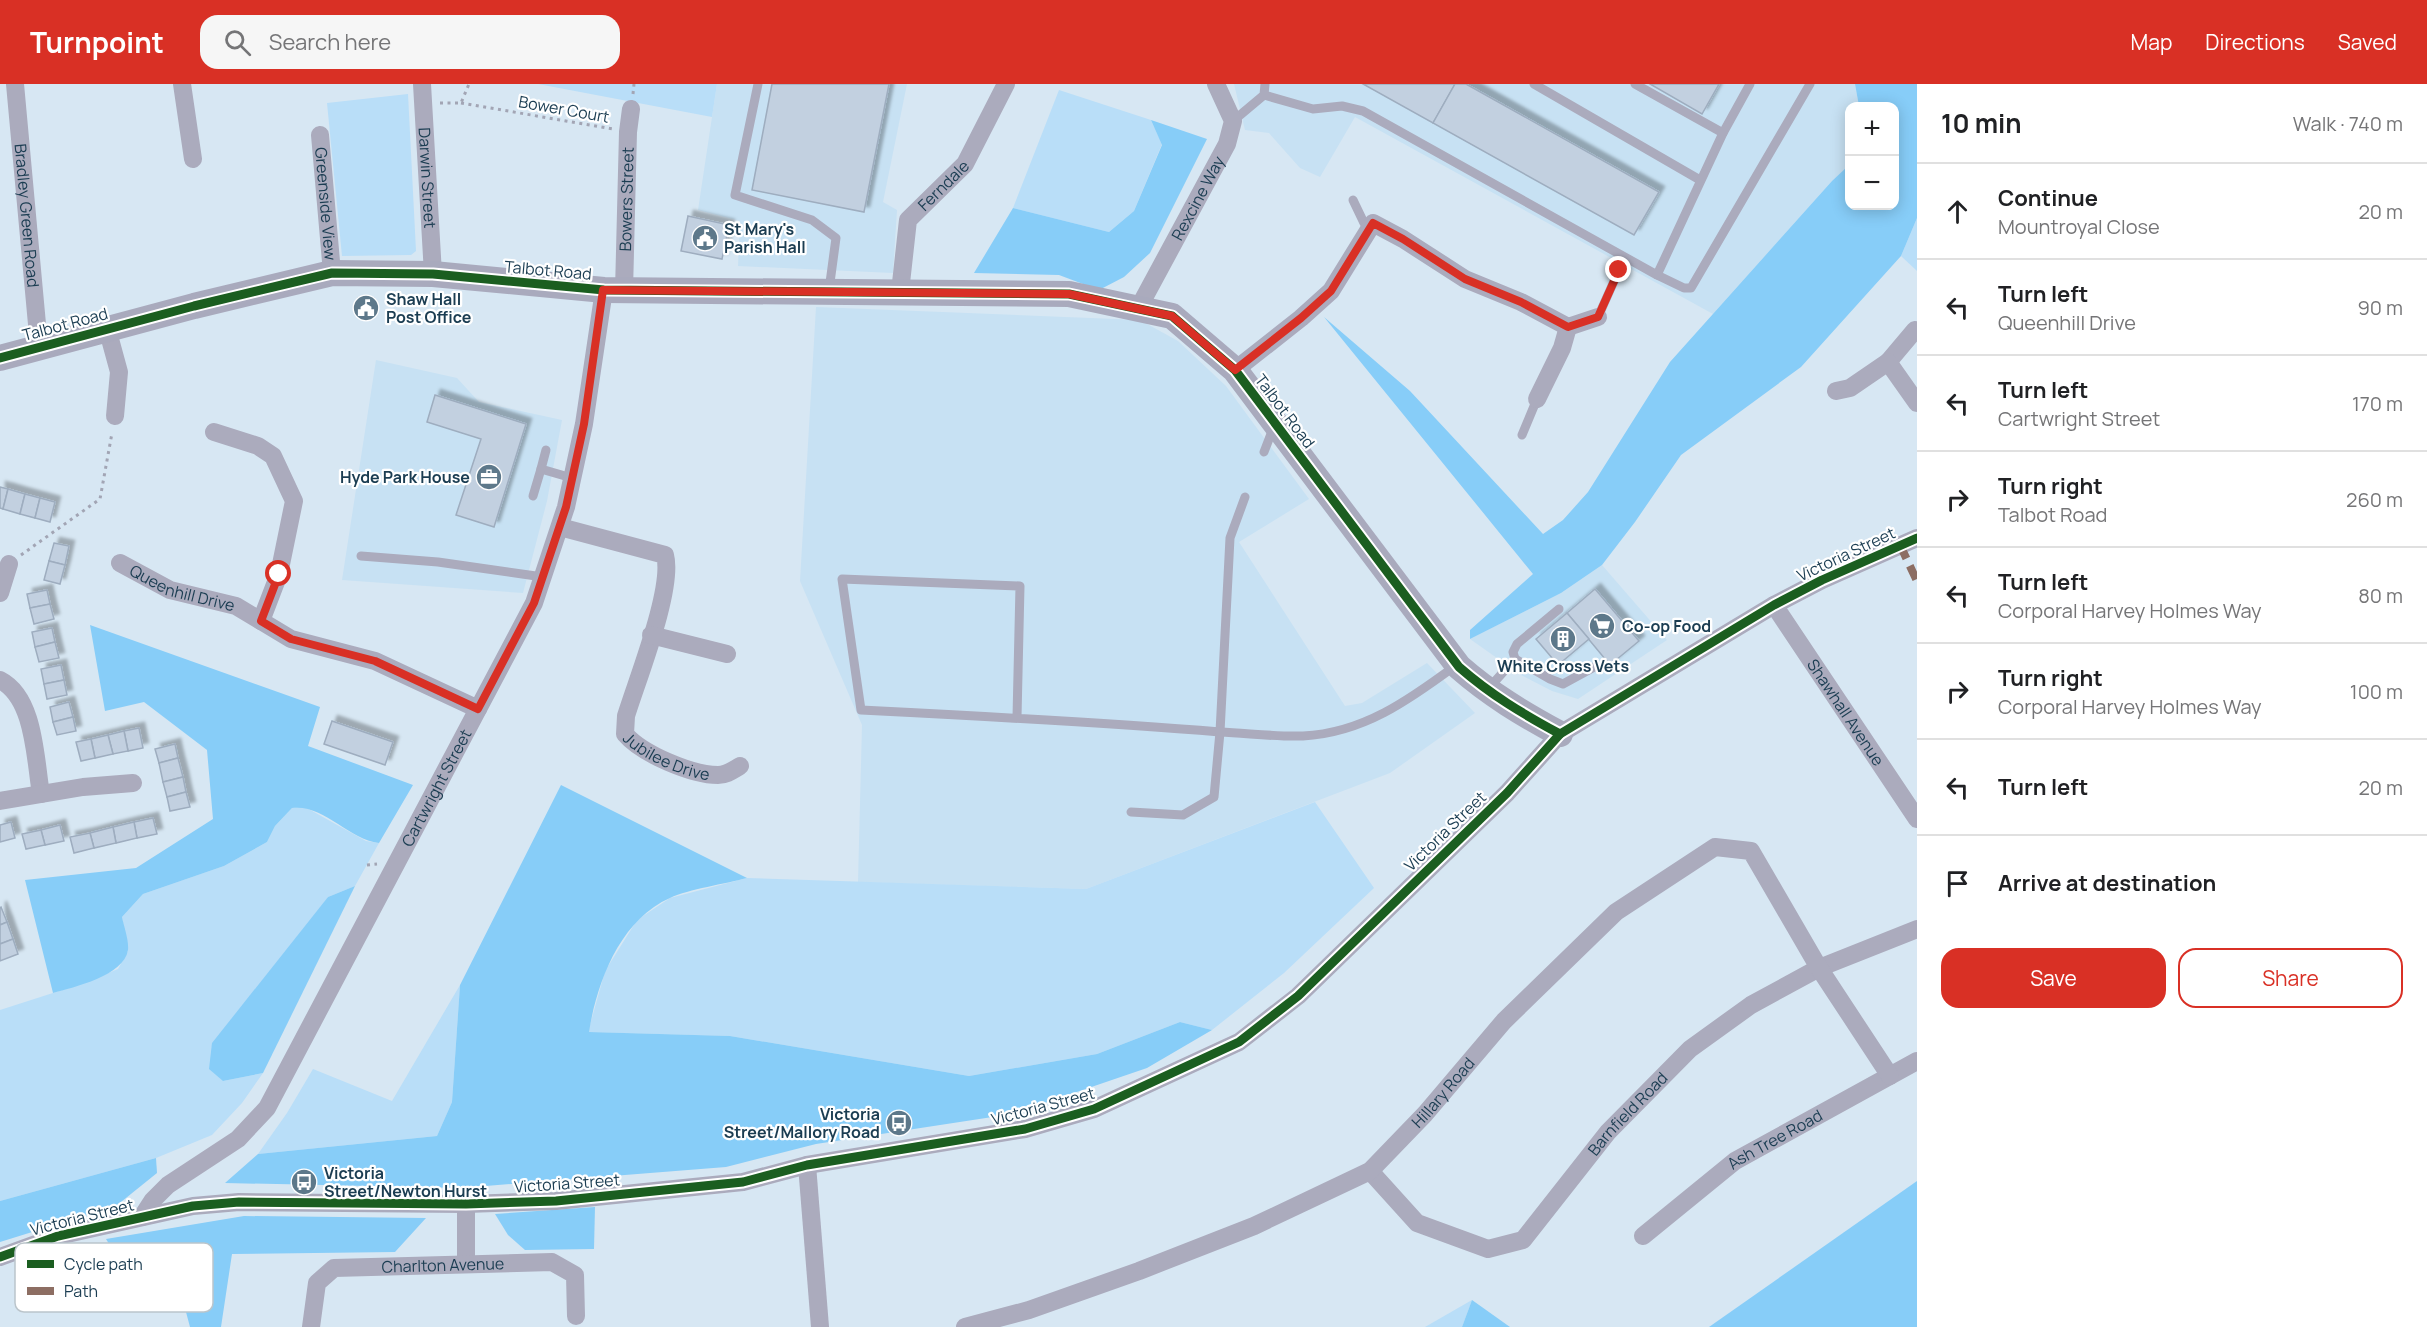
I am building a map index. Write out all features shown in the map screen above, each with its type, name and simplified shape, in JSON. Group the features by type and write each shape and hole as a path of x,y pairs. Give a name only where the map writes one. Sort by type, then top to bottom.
{"street":[{"name":"Bradley Green Road","path":"15,84 39,346"},
{"path":"183,84 193,159"},
{"name":"Darwin Street","path":"422,84 433,274"},
{"name":"Ferndale","path":"900,292 908,220 965,164 1006,84"},
{"path":"1216,84 1233,121"},
{"name":"Bowers Street","path":"614,290 631,109"},
{"name":"Rexcine Way","path":"1138,309 1227,144 1233,121"},
{"name":"Greenside View","path":"320,135 332,273"},
{"path":"1235,370 1331,291 1373,223 1403,239 1465,279 1521,302 1568,327 1598,317"},
{"name":"Talbot Road","path":"0,358 107,328 332,273 433,274 614,290 1069,294 1172,316 1235,370 1457,665 1487,691 1512,708 1560,734"},
{"name":"Cartwright Street","path":"142,1217 153,1200 168,1185 238,1139 267,1108 534,603 560,527 614,290"},
{"path":"1538,399 1562,348 1568,327"},
{"path":"107,328 119,372 115,416"},
{"path":"1836,391 1851,388 1888,362 1916,330"},
{"path":"1888,362 1917,403"},
{"path":"214,432 258,446 273,456 294,501 279,574 261,621"},
{"name":"Jubilee Drive","path":"560,527 665,555 668,566 665,589 626,716 625,734 641,749 698,772 726,774 740,766"},
{"name":"Victoria Street","path":"39,1243 58,1236 193,1206 239,1202 466,1204 556,1201 743,1182 807,1165 1025,1130 1094,1109 1239,1042 1299,996 1507,793 1560,734 1774,605 1822,580 1917,538"},
{"name":"Queenhill Drive","path":"120,563 170,590 236,606 291,639 375,661 478,709"},
{"path":"0,593 9,564"},
{"name":"Shawhall Avenue","path":"1774,605 1917,819"},
{"path":"651,635 727,654"},
{"path":"0,680 8,684 28,714 41,794"},
{"path":"0,801 83,787 133,783"},
{"name":"Hillary Road","path":"965,1327 1031,1319 1139,1271 1254,1226 1370,1171 1425,1114 1504,1021 1616,912 1715,847 1751,851 1819,968"},
{"name":"Barnfield Road","path":"1370,1171 1417,1223 1488,1249 1523,1240 1608,1132 1690,1049 1751,1005 1819,968 1917,929"},
{"path":"1819,968 1890,1076"},
{"name":"Ash Tree Road","path":"1643,1236 1735,1161 1917,1060"},
{"path":"807,1165 820,1327"},
{"path":"466,1204 466,1264"},
{"name":"Victoria Street","path":"0,1257 15,1252"},
{"name":"Charlton Avenue","path":"312,1327 317,1283 334,1268 552,1262 574,1275 576,1316"}],"lane":[{"path":"758,84 735,195 812,220 836,238 828,292"},
{"path":"1233,121 1264,95 1265,84"},
{"path":"1534,84 1700,180"},
{"path":"1635,84 1723,133"},
{"path":"1657,275 1700,180 1750,84"},
{"path":"1264,95 1313,109 1342,106 1363,111 1657,275 1684,288 1691,288 1810,84"},
{"path":"1353,200 1364,223 1373,223"},
{"path":"1598,317 1619,270"},
{"path":"1522,435 1538,399"},
{"path":"1264,452 1275,423"},
{"path":"533,496 546,450"},
{"path":"541,469 572,478"},
{"path":"1131,812 1183,815 1214,797 1220,732 1230,538 1245,497"},
{"path":"361,556 438,562 543,577"},
{"path":"1017,717 1020,586 842,579 861,710 1017,717 1303,736 1340,731 1380,717 1419,694 1457,665"},
{"path":"1487,691 1515,659 1514,652 1517,644 1559,609"},
{"path":"1515,659 1563,684 1596,666"}],"path":[{"path":"461,103 470,84"},
{"path":"9,564 100,499 115,416"}],"shaded area":[{"path":"538,84 717,84 712,117"},
{"path":"717,84 907,84 883,202 897,210 893,273 738,266 740,221 698,210"},
{"path":"1234,84 1855,84 1858,102 1845,102 1845,169 1713,314 1355,117 1320,177 1300,168 1269,133 1245,130"},
{"path":"1855,84 1917,84 1917,218 1901,256 1801,367 1681,455 1602,565 1561,593 1470,639 1470,630 1533,574 1324,317 1410,391 1543,534 1563,520 1588,492 1670,362 1845,169 1845,210 1899,210 1899,102 1858,102"},
{"path":"1059,90 1151,120 1162,144 1134,211 1109,232 1013,208"},
{"path":"408,94 416,251 411,255 342,256 327,103"},
{"path":"1151,120 1207,139 1150,253 1124,277 1099,290 1059,275 974,273 1013,208 1109,232 1134,211 1162,145"},
{"path":"1917,218 1917,271 1901,256"},
{"path":"816,307 1140,320 1178,341 1226,386 1309,499 1239,542 1345,706 1362,703 1427,663 1475,713 1390,773 1086,889 858,882 862,725 800,581"},
{"path":"376,360 457,378 479,402 562,420 547,501 523,593 342,580"},
{"path":"1602,565 1667,640 1578,699 1552,691 1521,675 1470,639 1561,593"},
{"path":"90,625 320,707 308,746 413,785 379,843 357,835 315,811 292,808 275,826 267,842 224,866 143,894 122,917 128,950 118,967 85,984 53,993 25,880 136,868 213,819 207,750 144,702 105,711"},
{"path":"561,785 747,878 697,889 670,898 652,908 637,921 614,954 605,973 589,1032 730,1036 969,1076 1097,1054 1180,1022 1212,1030 1147,1068 1012,1114 816,1144 726,1167 461,1188 225,1183 258,1154 437,1136 452,1102 460,985"},
{"path":"1315,802 1374,888 1284,973 1212,1030 1180,1022 1097,1054 969,1076 730,1036 588,1032 605,971 637,920 670,898 747,878 1086,889"},
{"path":"305,807 366,841 379,843 355,886 328,897 223,1081 263,1073 242,1103 212,1135 156,1158 0,1201 0,1010 84,983 118,969 128,951 122,917 143,894 224,866 267,842 275,826 292,808"},
{"path":"355,886 263,1073 223,1081 209,1069 212,1043 328,897"},
{"path":"460,985 452,1102 437,1136 258,1154 287,1113 313,1069 392,1101"},
{"path":"156,1158 157,1173 116,1206 0,1242 0,1201"},
{"path":"1917,1181 1917,1327 1709,1327"},
{"path":"595,1207 594,1249 525,1250 508,1235 495,1214"},
{"path":"244,1216 426,1218 395,1252 232,1254 221,1327 190,1327 186,1312 213,1312 213,1243 108,1243 106,1239"},
{"path":"1472,1300 1462,1327 1425,1327"},
{"path":"1472,1300 1510,1327 1462,1327"}],"building":[{"path":"772,84 889,84 864,212 752,190"},
{"path":"1363,84 1455,84 1433,123"},
{"path":"1455,84 1466,84 1659,192 1634,235 1433,123"},
{"path":"1650,84 1719,84 1702,114"},
{"name":"St Mary's Parish Hall","path":"688,216 729,225 722,259 681,251"},
{"name":"Hyde Park House","path":"435,395 526,424 494,527 456,515 481,439 427,422"},
{"path":"0,487 8,489 3,509 0,508"},
{"path":"8,489 25,494 20,514 3,509"},
{"path":"25,494 40,498 35,518 20,514"},
{"path":"40,498 55,502 50,522 35,518"},
{"path":"54,543 69,546 65,565 49,561"},
{"path":"49,561 65,565 60,584 44,580"},
{"name":"Co-op Food","path":"1595,589 1639,641 1610,665 1567,613"},
{"path":"47,590 50,604 30,608 27,594"},
{"path":"50,604 54,619 34,624 30,608"},
{"name":"White Cross Vets","path":"1567,613 1589,639 1558,665 1536,639"},
{"path":"52,628 55,642 35,647 32,632"},
{"path":"55,642 59,658 39,662 35,647"},
{"path":"61,665 64,680 44,684 41,669"},
{"path":"64,680 67,695 47,699 44,684"},
{"path":"69,702 73,717 53,722 50,707"},
{"path":"73,717 76,731 57,735 53,722"},
{"path":"332,721 393,742 385,765 324,744"},
{"path":"139,728 143,748 128,751 124,731"},
{"path":"124,731 128,751 113,754 108,735"},
{"path":"108,735 113,754 95,758 91,739"},
{"path":"91,739 95,758 81,761 76,742"},
{"path":"175,744 178,758 159,763 155,749"},
{"path":"178,758 183,777 163,782 159,763"},
{"path":"183,777 186,792 167,797 163,782"},
{"path":"186,792 190,807 170,811 167,797"},
{"path":"153,818 157,834 137,838 134,822"},
{"path":"11,822 15,838 0,842 0,825"},
{"path":"134,822 137,838 116,843 113,827"},
{"path":"60,825 64,841 45,845 41,830"},
{"path":"113,827 116,843 94,848 90,833"},
{"path":"41,830 45,845 26,849 22,834"},
{"path":"90,833 94,848 74,853 70,837"},
{"path":"0,908 7,922 0,925"},
{"path":"7,922 13,939 0,944 0,925"},
{"path":"13,939 18,954 0,961 0,944"}],"marked path":[{"path":"1900,545 1917,581"}],"cycle path":[{"path":"0,358 194,306 332,273 433,274 604,290 1069,294 1172,316 1235,370 1459,667 1508,704 1560,734"},
{"path":"39,1243 58,1236 193,1206 239,1202 466,1204 556,1201 743,1182 807,1165 1025,1129 1094,1109 1239,1042 1298,996 1507,793 1560,734 1774,605 1822,580 1917,538"},
{"path":"0,1257 15,1252"}],"place":[{"name":"St Mary's Parish Hall","path":"705,238"},
{"name":"Shaw Hall Post Office","path":"366,308"},
{"name":"Hyde Park House","path":"489,477"},
{"name":"Co-op Food","path":"1602,626"},
{"name":"White Cross Vets","path":"1563,639"},
{"name":"Victoria Street/Mallory Road","path":"899,1123"},
{"name":"Victoria Street/Newton Hurst","path":"304,1182"}],"route":[{"path":"279,574 261,621 291,639 375,661 478,709 534,603 566,507 584,424 603,290 1069,294 1172,316 1235,370 1331,291 1373,223 1403,239 1465,279 1521,302 1568,327 1598,317 1619,270"}]}
